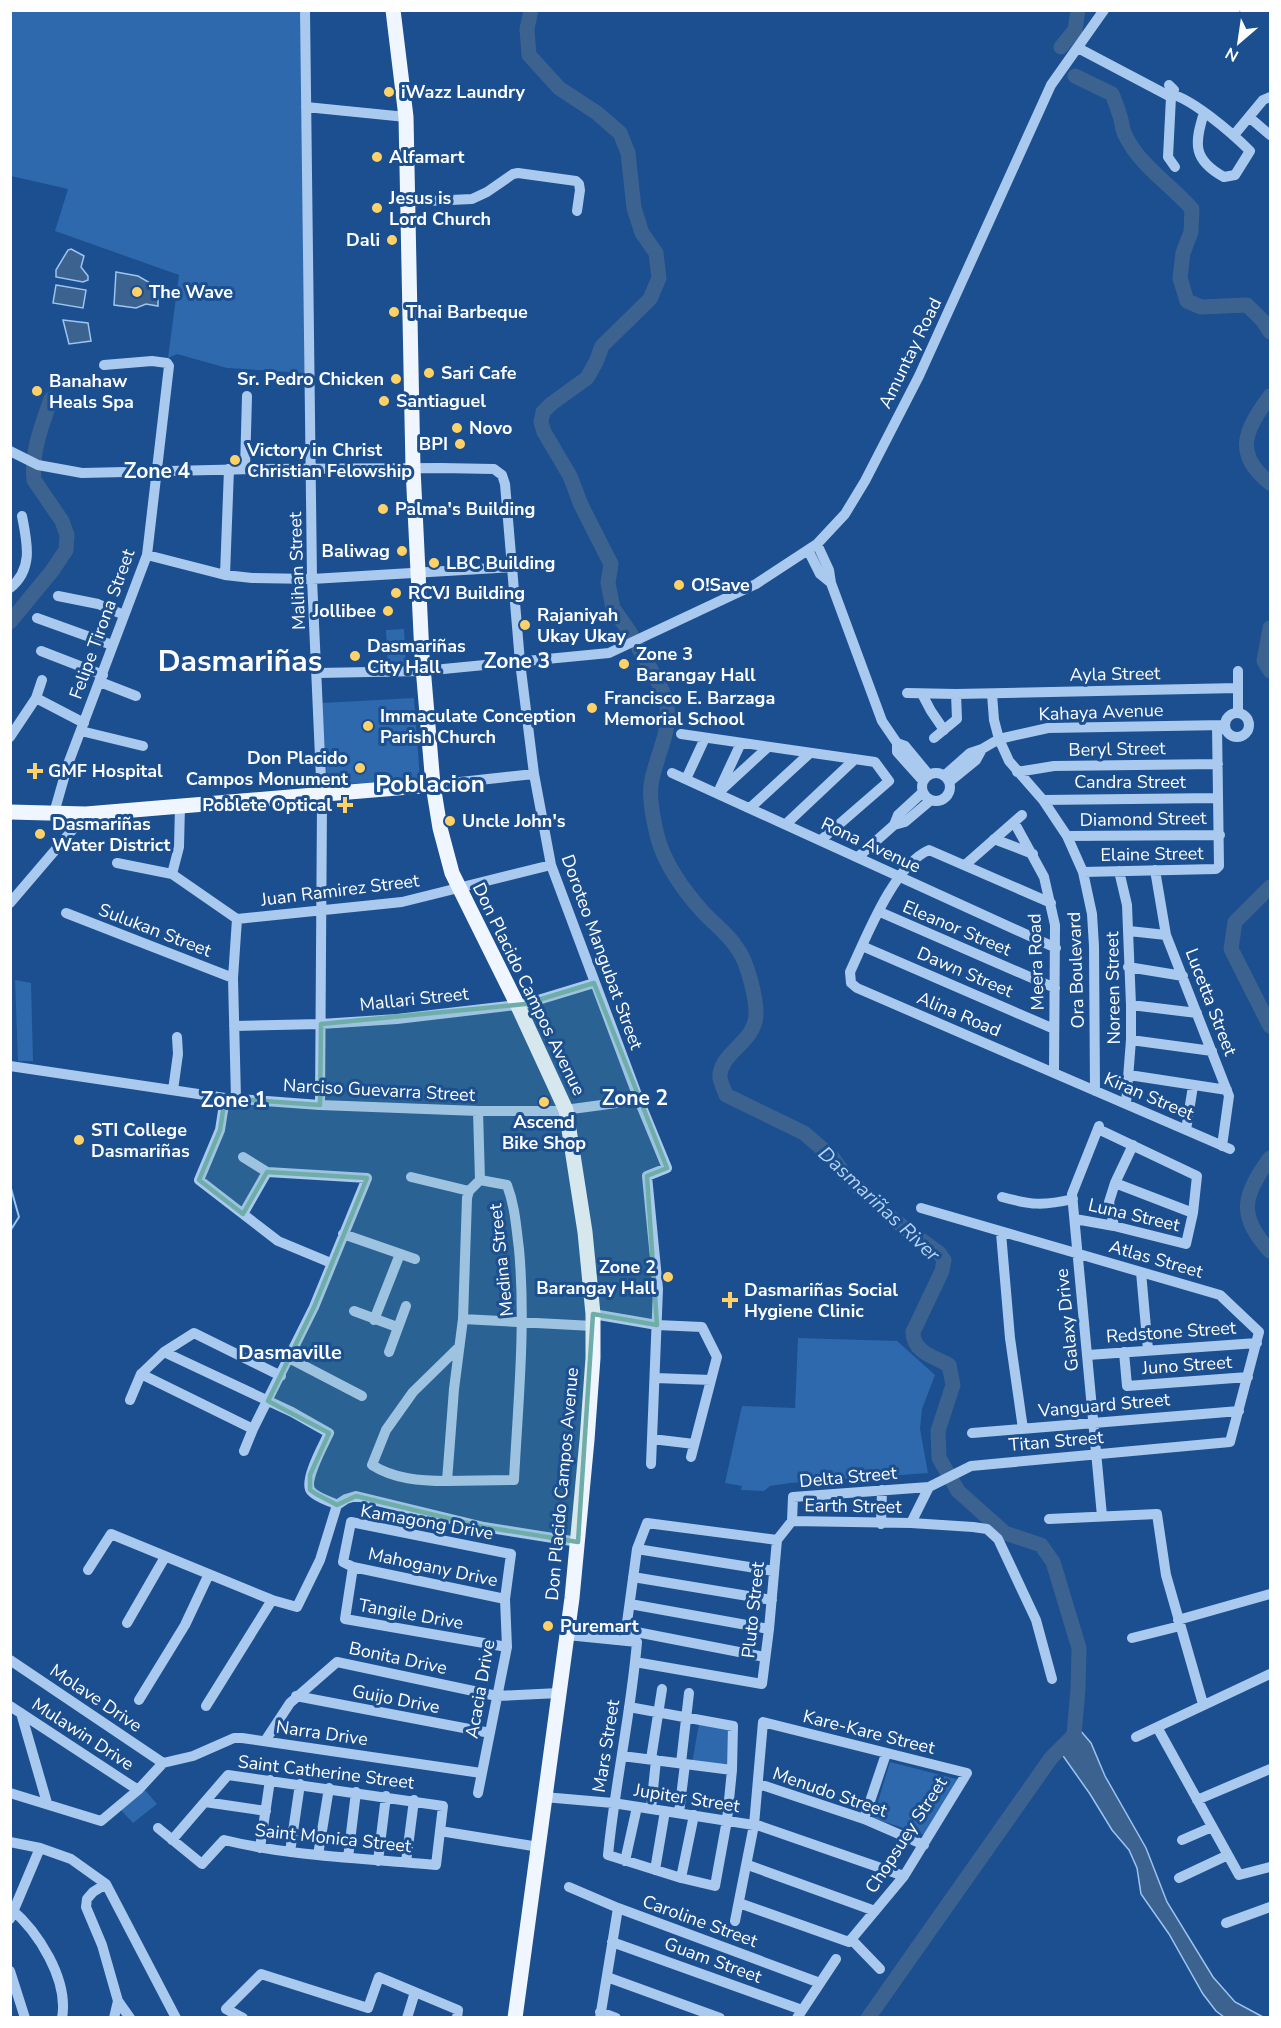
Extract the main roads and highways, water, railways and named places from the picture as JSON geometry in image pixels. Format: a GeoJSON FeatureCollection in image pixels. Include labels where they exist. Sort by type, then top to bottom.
{"type":"FeatureCollection","features":[{"type":"Feature","properties":{"kind":"main road","name":"Don Placido Campos Avenue"},"geometry":{"type":"LineString","coordinates":[[393,10],[406,117],[413,468],[423,671],[433,785],[440,828],[452,873],[566,1110],[585,1232],[593,1320],[593,1358],[578,1542],[515,2018]]}},
{"type":"Feature","properties":{"kind":"main road"},"geometry":{"type":"LineString","coordinates":[[10,812],[86,814],[433,785]]}},
{"type":"Feature","properties":{"kind":"waterway","name":"Dasmariñas River"},"geometry":{"type":"LineString","coordinates":[[531,10],[527,29],[529,55],[559,88],[597,113],[620,133],[628,153],[634,208],[642,233],[656,253],[659,278],[650,299],[602,346],[587,378],[551,404],[543,412],[541,422],[544,432],[570,476],[581,505],[611,564],[608,583],[613,608],[631,634]]}},
{"type":"Feature","properties":{"kind":"waterway"},"geometry":{"type":"LineString","coordinates":[[1061,47],[1075,30],[1078,10]]}},
{"type":"Feature","properties":{"kind":"waterway"},"geometry":{"type":"LineString","coordinates":[[1075,76],[1112,94],[1124,133],[1131,146],[1192,209],[1191,232],[1183,253],[1180,278],[1187,301],[1201,307],[1247,305],[1263,321],[1270,332]]}},
{"type":"Feature","properties":{"kind":"waterway"},"geometry":{"type":"LineString","coordinates":[[1270,396],[1249,430],[1247,441],[1247,451],[1251,461],[1258,472],[1270,483]]}},
{"type":"Feature","properties":{"kind":"waterway"},"geometry":{"type":"LineString","coordinates":[[10,622],[52,571],[66,550],[67,535],[62,521],[34,480],[36,449],[51,399]]}},
{"type":"Feature","properties":{"kind":"waterway"},"geometry":{"type":"LineString","coordinates":[[1270,628],[1264,661],[1270,671]]}},
{"type":"Feature","properties":{"kind":"waterway","name":"Dasmariñas River"},"geometry":{"type":"LineString","coordinates":[[639,649],[662,689],[668,712],[665,733],[651,785],[651,805],[658,839],[666,859],[683,887],[741,954],[754,998],[756,1013],[751,1032],[725,1061],[721,1069],[720,1078],[724,1091],[726,1095],[804,1133],[833,1158],[845,1175],[894,1220],[939,1253],[944,1260],[942,1271],[913,1332],[920,1349],[949,1365],[953,1385],[938,1431],[939,1458],[958,1491],[1005,1533],[1041,1545],[1053,1562],[1079,1648],[1074,1735],[1083,1753]]}},
{"type":"Feature","properties":{"kind":"waterway"},"geometry":{"type":"LineString","coordinates":[[1270,887],[1235,922],[1231,949],[1270,1026]]}},
{"type":"Feature","properties":{"kind":"waterway"},"geometry":{"type":"LineString","coordinates":[[1270,1158],[1254,1183],[1249,1194],[1248,1205],[1248,1216],[1252,1227],[1270,1251]]}},
{"type":"Feature","properties":{"kind":"waterway"},"geometry":{"type":"LineString","coordinates":[[10,1185],[19,1217],[10,1231]]}},
{"type":"Feature","properties":{"kind":"waterway"},"geometry":{"type":"LineString","coordinates":[[868,2018],[1051,1758],[1074,1735]]}},
{"type":"Feature","properties":{"kind":"place","name":"iWazz Laundry"},"geometry":{"type":"Point","coordinates":[389,92]}},
{"type":"Feature","properties":{"kind":"place","name":"Alfamart"},"geometry":{"type":"Point","coordinates":[377,157]}},
{"type":"Feature","properties":{"kind":"place","name":"Jesus is Lord Church"},"geometry":{"type":"Point","coordinates":[377,208]}},
{"type":"Feature","properties":{"kind":"place","name":"Dali"},"geometry":{"type":"Point","coordinates":[392,240]}},
{"type":"Feature","properties":{"kind":"place","name":"The Wave"},"geometry":{"type":"Point","coordinates":[137,292]}},
{"type":"Feature","properties":{"kind":"place","name":"Thai Barbeque"},"geometry":{"type":"Point","coordinates":[394,312]}},
{"type":"Feature","properties":{"kind":"place","name":"Sari Cafe"},"geometry":{"type":"Point","coordinates":[429,373]}},
{"type":"Feature","properties":{"kind":"place","name":"Sr. Pedro Chicken"},"geometry":{"type":"Point","coordinates":[396,379]}},
{"type":"Feature","properties":{"kind":"place","name":"Banahaw Heals Spa"},"geometry":{"type":"Point","coordinates":[37,391]}},
{"type":"Feature","properties":{"kind":"place","name":"Santiaguel"},"geometry":{"type":"Point","coordinates":[384,401]}},
{"type":"Feature","properties":{"kind":"place","name":"Novo"},"geometry":{"type":"Point","coordinates":[457,428]}},
{"type":"Feature","properties":{"kind":"place","name":"BPI"},"geometry":{"type":"Point","coordinates":[460,444]}},
{"type":"Feature","properties":{"kind":"place","name":"Victory in Christ Christian Felowship"},"geometry":{"type":"Point","coordinates":[235,460]}},
{"type":"Feature","properties":{"kind":"place","name":"Palma's Building"},"geometry":{"type":"Point","coordinates":[383,509]}},
{"type":"Feature","properties":{"kind":"place","name":"Baliwag"},"geometry":{"type":"Point","coordinates":[402,551]}},
{"type":"Feature","properties":{"kind":"place","name":"LBC Building"},"geometry":{"type":"Point","coordinates":[434,563]}},
{"type":"Feature","properties":{"kind":"place","name":"O!Save"},"geometry":{"type":"Point","coordinates":[679,585]}},
{"type":"Feature","properties":{"kind":"place","name":"RCVJ Building"},"geometry":{"type":"Point","coordinates":[396,593]}},
{"type":"Feature","properties":{"kind":"place","name":"Jollibee"},"geometry":{"type":"Point","coordinates":[388,611]}},
{"type":"Feature","properties":{"kind":"place","name":"Rajaniyah Ukay Ukay"},"geometry":{"type":"Point","coordinates":[525,625]}},
{"type":"Feature","properties":{"kind":"place","name":"Dasmariñas City Hall"},"geometry":{"type":"Point","coordinates":[355,656]}},
{"type":"Feature","properties":{"kind":"place","name":"Zone 3 Barangay Hall"},"geometry":{"type":"Point","coordinates":[624,664]}},
{"type":"Feature","properties":{"kind":"place","name":"Francisco E. Barzaga Memorial School"},"geometry":{"type":"Point","coordinates":[592,708]}},
{"type":"Feature","properties":{"kind":"place","name":"Immaculate Conception Parish Church"},"geometry":{"type":"Point","coordinates":[368,726]}},
{"type":"Feature","properties":{"kind":"place","name":"Don Placido Campos Monument"},"geometry":{"type":"Point","coordinates":[360,768]}},
{"type":"Feature","properties":{"kind":"place","name":"GMF Hospital"},"geometry":{"type":"Point","coordinates":[35,771]}},
{"type":"Feature","properties":{"kind":"place","name":"Poblete Optical"},"geometry":{"type":"Point","coordinates":[345,805]}},
{"type":"Feature","properties":{"kind":"place","name":"Uncle John's"},"geometry":{"type":"Point","coordinates":[450,821]}},
{"type":"Feature","properties":{"kind":"place","name":"Dasmariñas Water District"},"geometry":{"type":"Point","coordinates":[40,834]}},
{"type":"Feature","properties":{"kind":"place","name":"Ascend Bike Shop"},"geometry":{"type":"Point","coordinates":[544,1102]}},
{"type":"Feature","properties":{"kind":"place","name":"STI College Dasmariñas"},"geometry":{"type":"Point","coordinates":[79,1140]}},
{"type":"Feature","properties":{"kind":"place","name":"Zone 2 Barangay Hall"},"geometry":{"type":"Point","coordinates":[668,1277]}},
{"type":"Feature","properties":{"kind":"place","name":"Dasmariñas Social Hygiene Clinic"},"geometry":{"type":"Point","coordinates":[730,1300]}},
{"type":"Feature","properties":{"kind":"place","name":"Puremart"},"geometry":{"type":"Point","coordinates":[548,1626]}},
{"type":"Feature","properties":{"kind":"district","name":"Zone 4"},"geometry":{"type":"Point","coordinates":[157,471]}},
{"type":"Feature","properties":{"kind":"district","name":"Dasmariñas"},"geometry":{"type":"Point","coordinates":[240,661]}},
{"type":"Feature","properties":{"kind":"district","name":"Zone 3"},"geometry":{"type":"Point","coordinates":[517,661]}},
{"type":"Feature","properties":{"kind":"district","name":"Poblacion"},"geometry":{"type":"Point","coordinates":[430,784]}},
{"type":"Feature","properties":{"kind":"district","name":"Zone 2"},"geometry":{"type":"Point","coordinates":[635,1098]}},
{"type":"Feature","properties":{"kind":"district","name":"Zone 1"},"geometry":{"type":"Point","coordinates":[234,1100]}},
{"type":"Feature","properties":{"kind":"district","name":"Dasmaville"},"geometry":{"type":"Point","coordinates":[290,1352]}}]}
